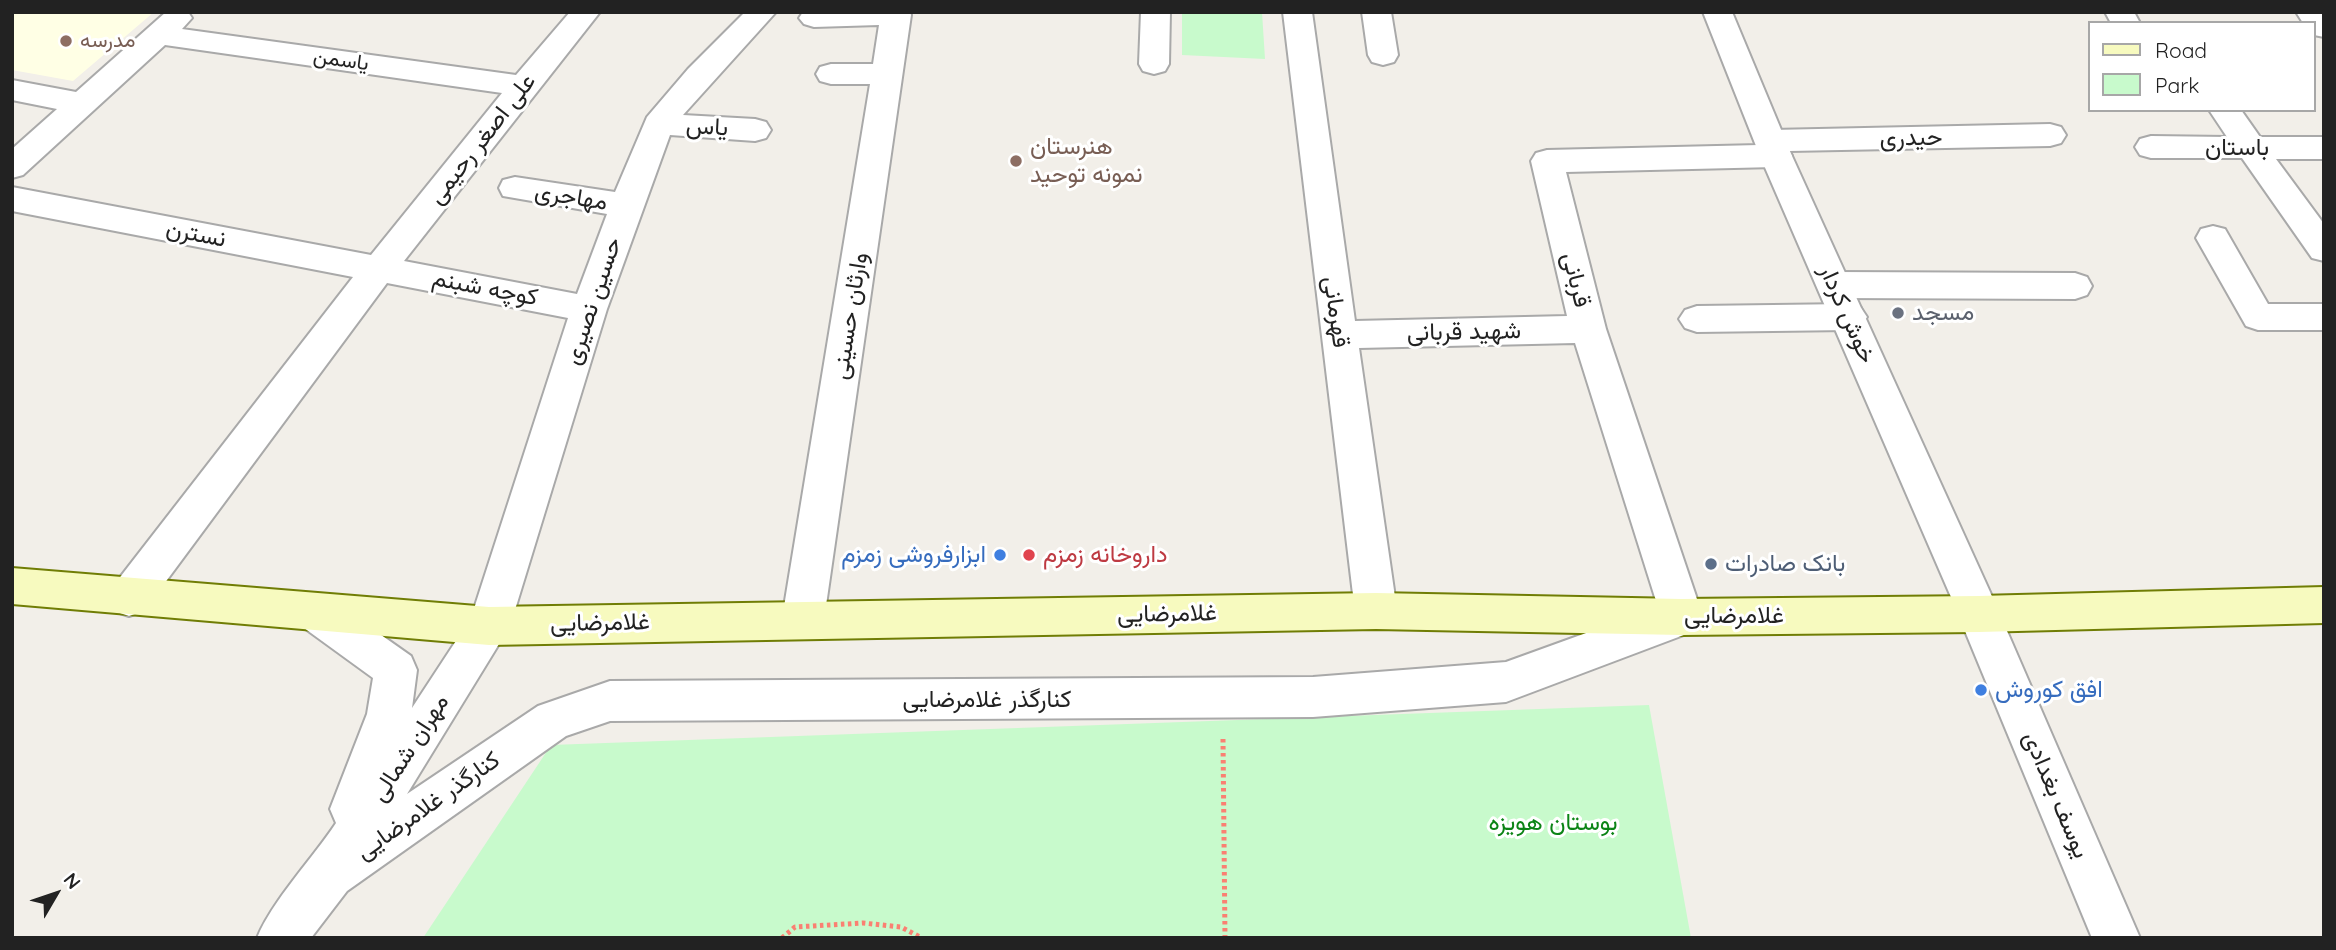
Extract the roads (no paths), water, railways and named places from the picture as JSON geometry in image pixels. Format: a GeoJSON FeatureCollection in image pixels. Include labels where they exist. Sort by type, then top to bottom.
{"type":"FeatureCollection","features":[{"type":"Feature","properties":{"kind":"main road","name":"غلامرضایی"},"geometry":{"type":"LineString","coordinates":[[12,586],[489,626],[1376,611],[1682,617],[1979,614],[2324,605]]}},
{"type":"Feature","properties":{"kind":"street"},"geometry":{"type":"LineString","coordinates":[[12,167],[184,12]]}},
{"type":"Feature","properties":{"kind":"street","name":"علی اصغر رحیمی"},"geometry":{"type":"LineString","coordinates":[[129,597],[380,268],[523,86],[586,12]]}},
{"type":"Feature","properties":{"kind":"street","name":"حسین نصیری"},"geometry":{"type":"LineString","coordinates":[[489,626],[589,309],[626,205],[659,124],[673,104],[762,12]]}},
{"type":"Feature","properties":{"kind":"street"},"geometry":{"type":"LineString","coordinates":[[1154,64],[1156,12]]}},
{"type":"Feature","properties":{"kind":"street","name":"قهرمانی"},"geometry":{"type":"LineString","coordinates":[[1297,12],[1376,611]]}},
{"type":"Feature","properties":{"kind":"street"},"geometry":{"type":"LineString","coordinates":[[1376,12],[1382,55]]}},
{"type":"Feature","properties":{"kind":"street","name":"خوش کردار"},"geometry":{"type":"LineString","coordinates":[[1717,12],[1774,149],[1979,614]]}},
{"type":"Feature","properties":{"kind":"street"},"geometry":{"type":"LineString","coordinates":[[2310,12],[2324,28]]}},
{"type":"Feature","properties":{"kind":"street"},"geometry":{"type":"LineString","coordinates":[[814,18],[896,14]]}},
{"type":"Feature","properties":{"kind":"street","name":"وارثان حسینی"},"geometry":{"type":"LineString","coordinates":[[803,619],[896,14]]}},
{"type":"Feature","properties":{"kind":"street","name":"یاسمن"},"geometry":{"type":"LineString","coordinates":[[159,35],[523,86]]}},
{"type":"Feature","properties":{"kind":"street"},"geometry":{"type":"LineString","coordinates":[[831,74],[887,74]]}},
{"type":"Feature","properties":{"kind":"street"},"geometry":{"type":"LineString","coordinates":[[12,90],[82,104]]}},
{"type":"Feature","properties":{"kind":"street"},"geometry":{"type":"LineString","coordinates":[[2225,112],[2324,249]]}},
{"type":"Feature","properties":{"kind":"street","name":"یاس"},"geometry":{"type":"LineString","coordinates":[[659,124],[755,130]]}},
{"type":"Feature","properties":{"kind":"street","name":"حیدری"},"geometry":{"type":"LineString","coordinates":[[1774,149],[2050,135]]}},
{"type":"Feature","properties":{"kind":"street","name":"باستان"},"geometry":{"type":"LineString","coordinates":[[2151,147],[2324,148]]}},
{"type":"Feature","properties":{"kind":"street","name":"قربانی"},"geometry":{"type":"LineString","coordinates":[[1682,617],[1588,329],[1547,161],[1774,149]]}},
{"type":"Feature","properties":{"kind":"street","name":"مهاجری"},"geometry":{"type":"LineString","coordinates":[[515,188],[626,205]]}},
{"type":"Feature","properties":{"kind":"street","name":"نسترن"},"geometry":{"type":"LineString","coordinates":[[12,200],[380,268]]}},
{"type":"Feature","properties":{"kind":"street"},"geometry":{"type":"LineString","coordinates":[[2213,239],[2258,317],[2324,317]]}},
{"type":"Feature","properties":{"kind":"street","name":"کوچه شبنم"},"geometry":{"type":"LineString","coordinates":[[380,268],[589,309]]}},
{"type":"Feature","properties":{"kind":"street"},"geometry":{"type":"LineString","coordinates":[[1835,285],[2075,286]]}},
{"type":"Feature","properties":{"kind":"street"},"geometry":{"type":"LineString","coordinates":[[1697,319],[1849,317]]}},
{"type":"Feature","properties":{"kind":"street","name":"شهید قربانی"},"geometry":{"type":"LineString","coordinates":[[1340,335],[1588,329]]}},
{"type":"Feature","properties":{"kind":"street"},"geometry":{"type":"LineString","coordinates":[[314,612],[396,670],[388,714],[330,874]]}},
{"type":"Feature","properties":{"kind":"street","name":"یوسف بغدادی"},"geometry":{"type":"LineString","coordinates":[[1979,614],[2116,938]]}},
{"type":"Feature","properties":{"kind":"street","name":"کنارگذر غلامرضایی"},"geometry":{"type":"LineString","coordinates":[[330,874],[553,720],[610,701],[1313,697],[1506,682],[1682,617]]}},
{"type":"Feature","properties":{"kind":"street","name":"مهران شمالی"},"geometry":{"type":"LineString","coordinates":[[281,938],[330,874],[489,626]]}},
{"type":"Feature","properties":{"kind":"place","name":"مدرسه"},"geometry":{"type":"Point","coordinates":[66,41]}},
{"type":"Feature","properties":{"kind":"place","name":"هنرستان نمونه توحید"},"geometry":{"type":"Point","coordinates":[1016,161]}},
{"type":"Feature","properties":{"kind":"place","name":"مسجد"},"geometry":{"type":"Point","coordinates":[1898,313]}},
{"type":"Feature","properties":{"kind":"place","name":"ابزارفروشی زمزم"},"geometry":{"type":"Point","coordinates":[1000,555]}},
{"type":"Feature","properties":{"kind":"place","name":"داروخانه زمزم"},"geometry":{"type":"Point","coordinates":[1029,555]}},
{"type":"Feature","properties":{"kind":"place","name":"بانک صادرات"},"geometry":{"type":"Point","coordinates":[1711,564]}},
{"type":"Feature","properties":{"kind":"place","name":"افق کوروش"},"geometry":{"type":"Point","coordinates":[1981,690]}},
{"type":"Feature","properties":{"kind":"park label","name":"بوستان هویزه"},"geometry":{"type":"Point","coordinates":[1553,823]}}]}
